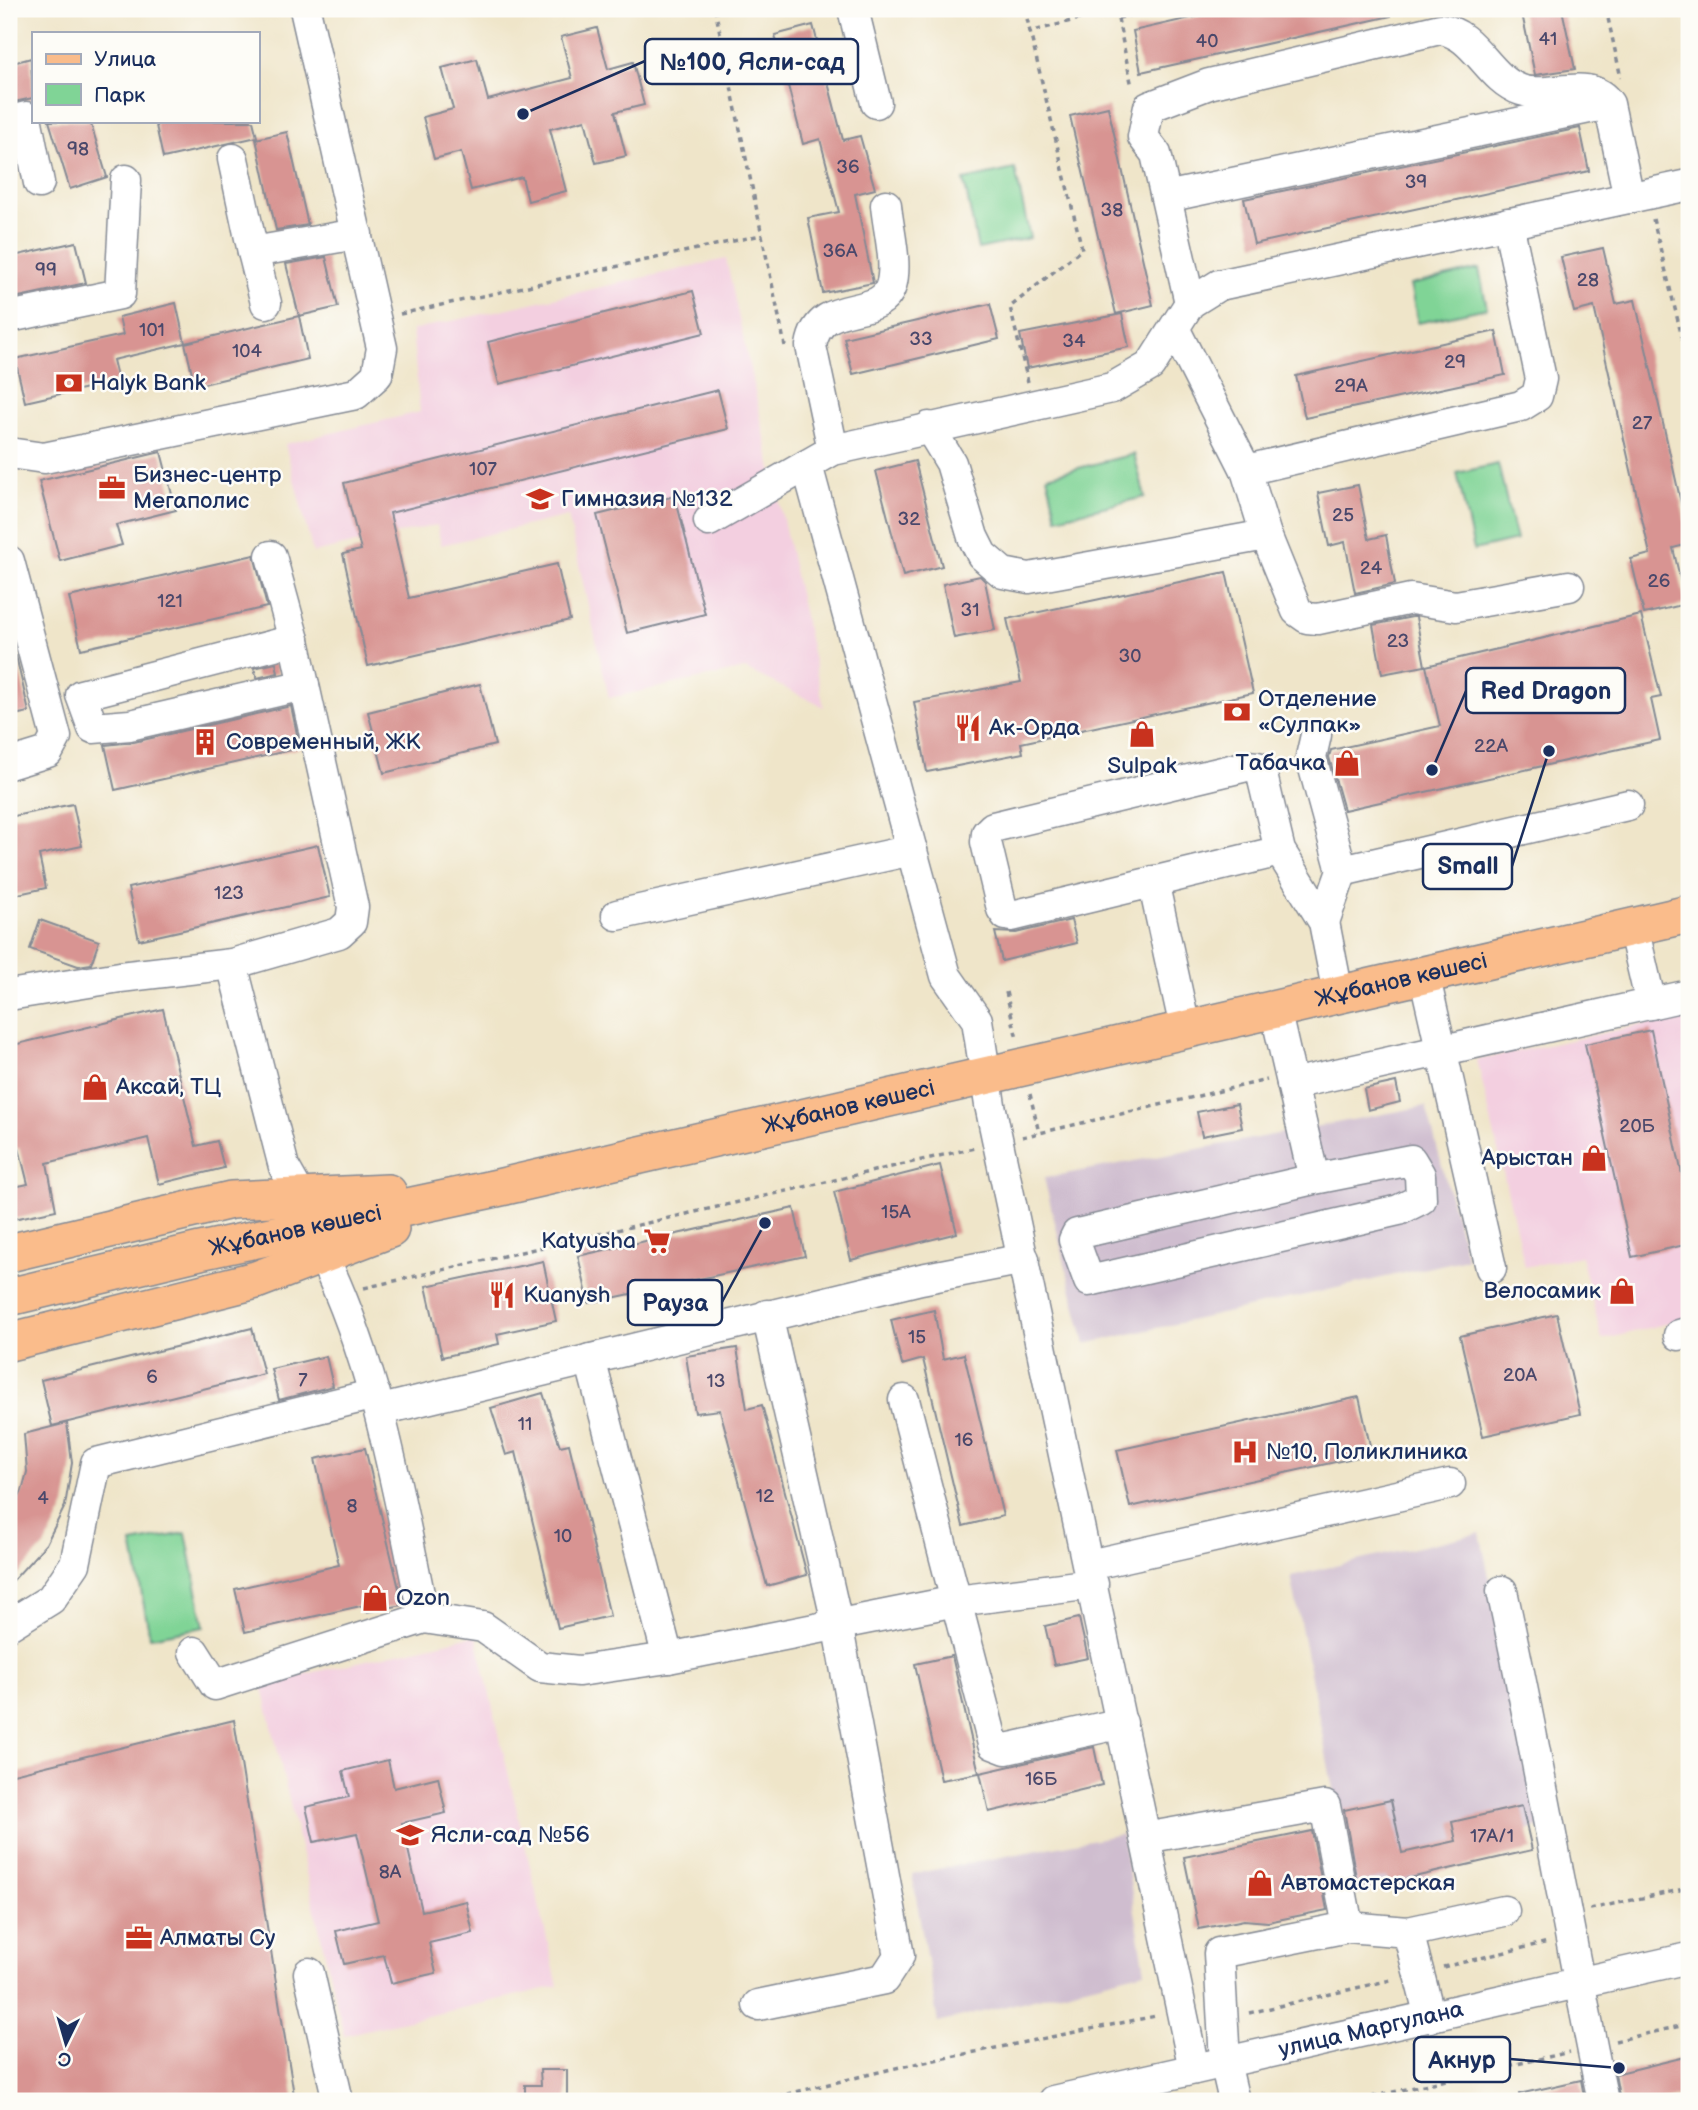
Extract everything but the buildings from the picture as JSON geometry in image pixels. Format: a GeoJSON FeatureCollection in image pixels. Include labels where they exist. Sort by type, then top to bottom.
{"type":"FeatureCollection","features":[{"type":"Feature","properties":{"kind":"main road","name":"Жұбанов көшесі"},"geometry":{"type":"LineString","coordinates":[[9,1297],[200,1251],[497,1188],[1689,914]]}},
{"type":"Feature","properties":{"kind":"main road"},"geometry":{"type":"LineString","coordinates":[[9,1253],[231,1200],[497,1188]]}},
{"type":"Feature","properties":{"kind":"main road"},"geometry":{"type":"LineString","coordinates":[[9,1342],[256,1280],[497,1188]]}},
{"type":"Feature","properties":{"kind":"street"},"geometry":{"type":"LineString","coordinates":[[9,453],[44,458],[356,394],[377,375],[382,348],[305,9]]}},
{"type":"Feature","properties":{"kind":"street"},"geometry":{"type":"LineString","coordinates":[[853,9],[876,103]]}},
{"type":"Feature","properties":{"kind":"street"},"geometry":{"type":"LineString","coordinates":[[1190,303],[1156,154],[1143,137],[1149,107],[1191,90],[1440,29],[1454,31],[1506,83],[1523,91],[1541,93],[1590,89],[1603,94],[1609,104],[1629,198]]}},
{"type":"Feature","properties":{"kind":"street"},"geometry":{"type":"LineString","coordinates":[[1166,197],[1609,104]]}},
{"type":"Feature","properties":{"kind":"street"},"geometry":{"type":"LineString","coordinates":[[9,121],[26,117],[39,183]]}},
{"type":"Feature","properties":{"kind":"street"},"geometry":{"type":"LineString","coordinates":[[233,159],[266,303]]}},
{"type":"Feature","properties":{"kind":"street"},"geometry":{"type":"LineString","coordinates":[[9,317],[120,294],[126,180]]}},
{"type":"Feature","properties":{"kind":"street"},"geometry":{"type":"LineString","coordinates":[[709,521],[833,450],[1112,388],[1150,366],[1190,303],[1219,285],[1689,185]]}},
{"type":"Feature","properties":{"kind":"street"},"geometry":{"type":"LineString","coordinates":[[833,450],[811,346],[814,331],[824,319],[879,301],[890,289],[892,272],[886,205]]}},
{"type":"Feature","properties":{"kind":"street"},"geometry":{"type":"LineString","coordinates":[[1246,470],[1521,406],[1538,396],[1541,379],[1508,223]]}},
{"type":"Feature","properties":{"kind":"street"},"geometry":{"type":"LineString","coordinates":[[253,252],[357,234]]}},
{"type":"Feature","properties":{"kind":"street"},"geometry":{"type":"LineString","coordinates":[[1175,330],[1246,470],[1266,535],[1297,611],[1307,618],[1411,599],[1456,607],[1569,586]]}},
{"type":"Feature","properties":{"kind":"street"},"geometry":{"type":"LineString","coordinates":[[929,427],[951,463],[973,537],[982,555],[1003,573],[1030,578],[1266,535]]}},
{"type":"Feature","properties":{"kind":"street"},"geometry":{"type":"LineString","coordinates":[[807,465],[946,976],[977,1020],[999,1142],[1194,2069]]}},
{"type":"Feature","properties":{"kind":"street"},"geometry":{"type":"LineString","coordinates":[[9,995],[232,964],[339,933],[351,922],[353,906],[294,640],[271,556]]}},
{"type":"Feature","properties":{"kind":"street"},"geometry":{"type":"LineString","coordinates":[[9,561],[56,737],[48,752],[9,764]]}},
{"type":"Feature","properties":{"kind":"street"},"geometry":{"type":"LineString","coordinates":[[294,640],[81,695],[93,728],[130,725],[304,685]]}},
{"type":"Feature","properties":{"kind":"street"},"geometry":{"type":"LineString","coordinates":[[1315,735],[1311,757],[1342,871],[1324,922]]}},
{"type":"Feature","properties":{"kind":"street"},"geometry":{"type":"LineString","coordinates":[[1280,852],[1006,915],[986,842],[987,833],[993,827],[1248,766],[1257,767],[1262,775],[1280,852],[1324,922],[1338,994]]}},
{"type":"Feature","properties":{"kind":"street"},"geometry":{"type":"LineString","coordinates":[[1342,871],[1628,805]]}},
{"type":"Feature","properties":{"kind":"street"},"geometry":{"type":"LineString","coordinates":[[617,915],[912,849]]}},
{"type":"Feature","properties":{"kind":"street"},"geometry":{"type":"LineString","coordinates":[[1153,881],[1185,1028]]}},
{"type":"Feature","properties":{"kind":"street"},"geometry":{"type":"LineString","coordinates":[[1633,927],[1651,1004]]}},
{"type":"Feature","properties":{"kind":"street"},"geometry":{"type":"LineString","coordinates":[[232,964],[284,1167],[301,1197]]}},
{"type":"Feature","properties":{"kind":"street"},"geometry":{"type":"LineString","coordinates":[[1424,974],[1491,1268]]}},
{"type":"Feature","properties":{"kind":"street"},"geometry":{"type":"LineString","coordinates":[[1292,1084],[1689,995]]}},
{"type":"Feature","properties":{"kind":"street"},"geometry":{"type":"LineString","coordinates":[[1275,1009],[1314,1179]]}},
{"type":"Feature","properties":{"kind":"street"},"geometry":{"type":"LineString","coordinates":[[1411,1160],[1420,1175],[1421,1199],[1399,1210],[1089,1281],[1081,1264],[1074,1240],[1077,1234],[1314,1179],[1411,1160]]}},
{"type":"Feature","properties":{"kind":"street"},"geometry":{"type":"LineString","coordinates":[[322,1254],[341,1293],[378,1402],[424,1618]]}},
{"type":"Feature","properties":{"kind":"street"},"geometry":{"type":"LineString","coordinates":[[9,1625],[51,1599],[75,1564],[96,1463],[590,1359],[767,1315],[1024,1258]]}},
{"type":"Feature","properties":{"kind":"street"},"geometry":{"type":"LineString","coordinates":[[758,2005],[884,1979],[899,1956],[837,1623],[767,1315]]}},
{"type":"Feature","properties":{"kind":"street"},"geometry":{"type":"LineString","coordinates":[[590,1359],[668,1658]]}},
{"type":"Feature","properties":{"kind":"street"},"geometry":{"type":"LineString","coordinates":[[904,1400],[993,1744],[1006,1749],[1122,1723]]}},
{"type":"Feature","properties":{"kind":"street"},"geometry":{"type":"LineString","coordinates":[[194,1652],[215,1685],[424,1618],[483,1627],[540,1667],[579,1671],[668,1658],[1091,1575],[1450,1484]]}},
{"type":"Feature","properties":{"kind":"street"},"geometry":{"type":"LineString","coordinates":[[1502,1591],[1536,1751],[1577,1983],[1603,2101]]}},
{"type":"Feature","properties":{"kind":"street"},"geometry":{"type":"LineString","coordinates":[[1145,1838],[1325,1807],[1348,1927]]}},
{"type":"Feature","properties":{"kind":"street"},"geometry":{"type":"LineString","coordinates":[[1234,2101],[1226,2062],[1219,1953],[1348,1927],[1408,1932],[1504,1911]]}},
{"type":"Feature","properties":{"kind":"street"},"geometry":{"type":"LineString","coordinates":[[1408,1932],[1430,2017]]}},
{"type":"Feature","properties":{"kind":"street","name":"улица Маргулана"},"geometry":{"type":"LineString","coordinates":[[1053,2101],[1689,1958]]}},
{"type":"Feature","properties":{"kind":"street"},"geometry":{"type":"LineString","coordinates":[[309,1973],[338,2101]]}},
{"type":"Feature","properties":{"kind":"path"},"geometry":{"type":"LineString","coordinates":[[715,9],[787,358]]}},
{"type":"Feature","properties":{"kind":"path"},"geometry":{"type":"LineString","coordinates":[[1025,9],[1082,249],[1010,307],[1021,361],[1035,405]]}},
{"type":"Feature","properties":{"kind":"path"},"geometry":{"type":"LineString","coordinates":[[1030,32],[1116,9],[1143,137]]}},
{"type":"Feature","properties":{"kind":"path"},"geometry":{"type":"LineString","coordinates":[[1118,18],[1160,9]]}},
{"type":"Feature","properties":{"kind":"path"},"geometry":{"type":"LineString","coordinates":[[376,319],[761,235]]}},
{"type":"Feature","properties":{"kind":"path"},"geometry":{"type":"LineString","coordinates":[[341,1293],[1279,1078],[1292,1084]]}},
{"type":"Feature","properties":{"kind":"path"},"geometry":{"type":"LineString","coordinates":[[1353,2101],[1689,2024]]}},
{"type":"Feature","properties":{"kind":"shaded area","name":"Гимназия №132"},"geometry":{"type":"Polygon","coordinates":[[[726,259],[824,707],[745,669],[609,698],[568,516],[441,545],[437,525],[313,553],[285,444],[420,412],[412,330],[726,259]]]}},
{"type":"Feature","properties":{"kind":"shaded area","name":"Арыстан"},"geometry":{"type":"Polygon","coordinates":[[[1689,1015],[1689,1318],[1602,1340],[1581,1256],[1525,1267],[1477,1060],[1689,1015]]]}},
{"type":"Feature","properties":{"kind":"shaded area"},"geometry":{"type":"Polygon","coordinates":[[[1426,1106],[1467,1259],[1085,1344],[1044,1178],[1426,1106]]]}},
{"type":"Feature","properties":{"kind":"shaded area"},"geometry":{"type":"Polygon","coordinates":[[[1480,1533],[1541,1827],[1442,1851],[1423,1881],[1354,1895],[1291,1576],[1480,1533]]]}},
{"type":"Feature","properties":{"kind":"shaded area","name":"Ясли-сад №56"},"geometry":{"type":"Polygon","coordinates":[[[476,1635],[558,1986],[344,2035],[262,1684],[476,1635]]]}},
{"type":"Feature","properties":{"kind":"shaded area"},"geometry":{"type":"Polygon","coordinates":[[[1122,1834],[1145,1971],[938,2023],[912,1874],[1122,1834]]]}},
{"type":"Feature","properties":{"kind":"green space"},"geometry":{"type":"Polygon","coordinates":[[[1015,169],[1030,238],[978,249],[964,180],[1015,169]]]}},
{"type":"Feature","properties":{"kind":"green space"},"geometry":{"type":"Polygon","coordinates":[[[1479,269],[1487,308],[1418,323],[1410,285],[1479,269]]]}},
{"type":"Feature","properties":{"kind":"green space"},"geometry":{"type":"Polygon","coordinates":[[[1134,454],[1145,497],[1057,518],[1047,476],[1134,454]]]}},
{"type":"Feature","properties":{"kind":"green space"},"geometry":{"type":"Polygon","coordinates":[[[1498,464],[1516,540],[1474,550],[1457,473],[1498,464]]]}},
{"type":"Feature","properties":{"kind":"green space"},"geometry":{"type":"Polygon","coordinates":[[[186,1533],[204,1627],[150,1637],[132,1543],[186,1533]]]}},
{"type":"Feature","properties":{"kind":"place","name":"№100, Ясли-сад"},"geometry":{"type":"Point","coordinates":[523,114]}},
{"type":"Feature","properties":{"kind":"place","name":"Halyk Bank"},"geometry":{"type":"Point","coordinates":[69,383]}},
{"type":"Feature","properties":{"kind":"place","name":"Бизнес-центр Мегаполис"},"geometry":{"type":"Point","coordinates":[112,488]}},
{"type":"Feature","properties":{"kind":"place","name":"Гимназия №132"},"geometry":{"type":"Point","coordinates":[540,499]}},
{"type":"Feature","properties":{"kind":"place","name":"Отделение «Сулпак»"},"geometry":{"type":"Point","coordinates":[1237,712]}},
{"type":"Feature","properties":{"kind":"place","name":"Ак-Орда"},"geometry":{"type":"Point","coordinates":[968,728]}},
{"type":"Feature","properties":{"kind":"place","name":"Sulpak"},"geometry":{"type":"Point","coordinates":[1142,734]}},
{"type":"Feature","properties":{"kind":"place","name":"Современный, ЖК"},"geometry":{"type":"Point","coordinates":[205,742]}},
{"type":"Feature","properties":{"kind":"place","name":"Small"},"geometry":{"type":"Point","coordinates":[1549,751]}},
{"type":"Feature","properties":{"kind":"place","name":"Табачка"},"geometry":{"type":"Point","coordinates":[1347,763]}},
{"type":"Feature","properties":{"kind":"place","name":"Red Dragon"},"geometry":{"type":"Point","coordinates":[1432,770]}},
{"type":"Feature","properties":{"kind":"place","name":"Аксай, ТЦ"},"geometry":{"type":"Point","coordinates":[95,1087]}},
{"type":"Feature","properties":{"kind":"place","name":"Арыстан"},"geometry":{"type":"Point","coordinates":[1594,1158]}},
{"type":"Feature","properties":{"kind":"place","name":"Рауза"},"geometry":{"type":"Point","coordinates":[765,1223]}},
{"type":"Feature","properties":{"kind":"place","name":"Katyusha"},"geometry":{"type":"Point","coordinates":[657,1241]}},
{"type":"Feature","properties":{"kind":"place","name":"Велосамик"},"geometry":{"type":"Point","coordinates":[1622,1291]}},
{"type":"Feature","properties":{"kind":"place","name":"Kuanysh"},"geometry":{"type":"Point","coordinates":[502,1295]}},
{"type":"Feature","properties":{"kind":"place","name":"№10, Поликлиника"},"geometry":{"type":"Point","coordinates":[1245,1452]}},
{"type":"Feature","properties":{"kind":"place","name":"Ozon"},"geometry":{"type":"Point","coordinates":[375,1598]}},
{"type":"Feature","properties":{"kind":"place","name":"Ясли-сад №56"},"geometry":{"type":"Point","coordinates":[410,1835]}},
{"type":"Feature","properties":{"kind":"place","name":"Автомастерская"},"geometry":{"type":"Point","coordinates":[1260,1883]}},
{"type":"Feature","properties":{"kind":"place","name":"Алматы Су"},"geometry":{"type":"Point","coordinates":[139,1938]}},
{"type":"Feature","properties":{"kind":"place","name":"Акнур"},"geometry":{"type":"Point","coordinates":[1619,2068]}}]}
